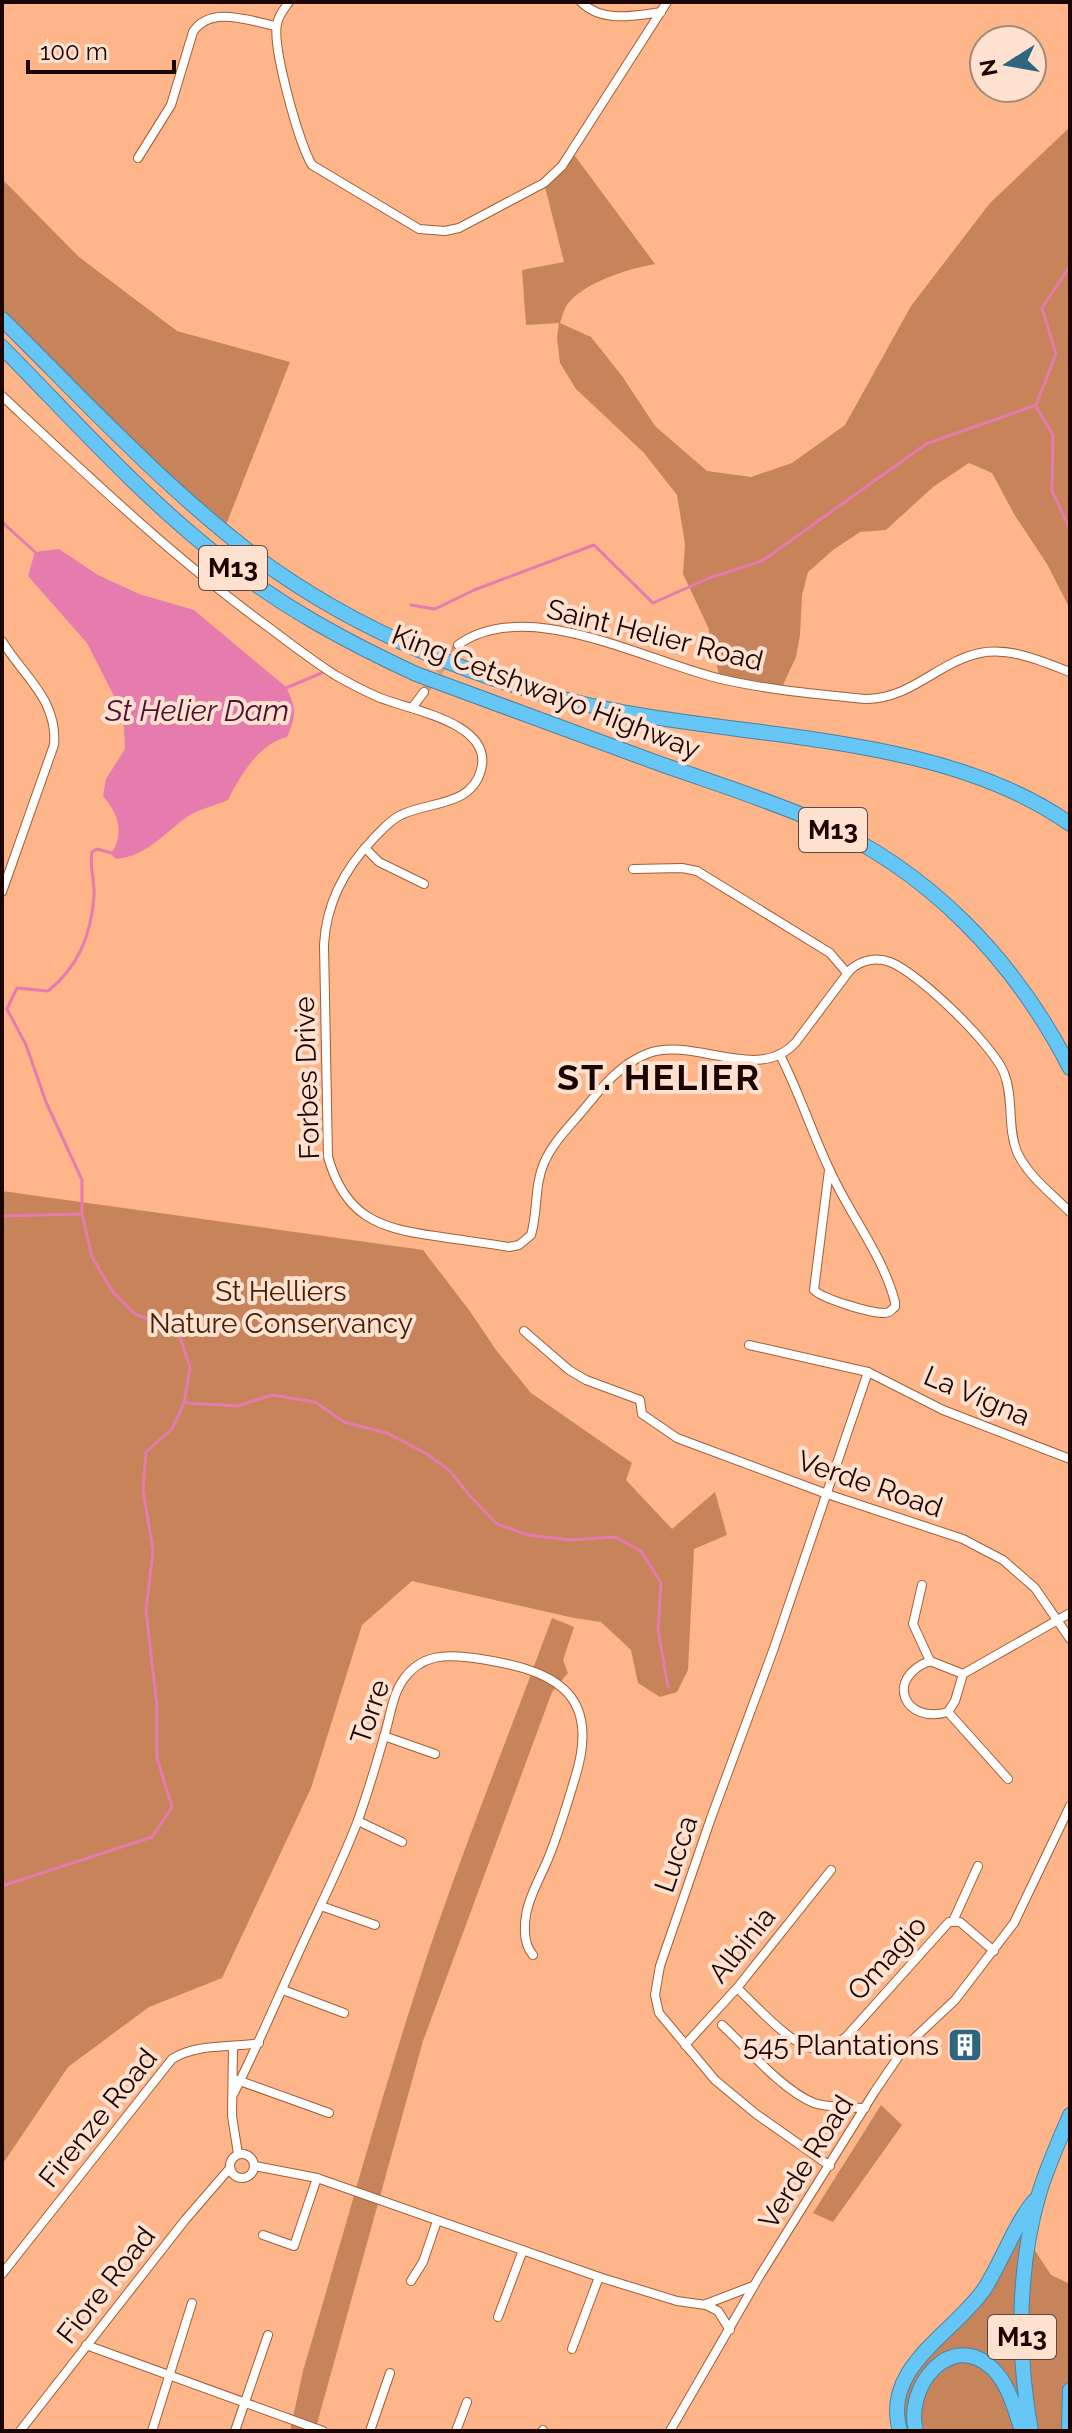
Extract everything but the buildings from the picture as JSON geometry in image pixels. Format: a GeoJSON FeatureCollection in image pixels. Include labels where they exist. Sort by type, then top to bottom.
{"type":"FeatureCollection","features":[{"type":"Feature","properties":{"kind":"highway","name":"King Cetshwayo Highway"},"geometry":{"type":"LineString","coordinates":[[2,319],[146,463],[253,554],[357,619],[419,649],[499,679],[565,699],[624,712],[931,763],[1005,789],[1070,824]]}},
{"type":"Feature","properties":{"kind":"highway","name":"King Cetshwayo Highway"},"geometry":{"type":"LineString","coordinates":[[2,347],[175,519],[221,559],[304,617],[416,674],[816,821],[862,845],[932,891],[973,929],[1017,980],[1055,1033],[1070,1068]]}},
{"type":"Feature","properties":{"kind":"highway","name":"M13"},"geometry":{"type":"LineString","coordinates":[[1031,2431],[1023,2379],[1024,2284],[1039,2195],[1070,2115]]}},
{"type":"Feature","properties":{"kind":"highway"},"geometry":{"type":"LineString","coordinates":[[900,2431],[898,2401],[910,2368],[983,2291],[1030,2205],[1039,2195]]}},
{"type":"Feature","properties":{"kind":"highway"},"geometry":{"type":"LineString","coordinates":[[916,2431],[913,2411],[923,2379],[939,2364],[959,2357],[982,2361],[999,2375],[1022,2431]]}},
{"type":"Feature","properties":{"kind":"highway","name":"M13"},"geometry":{"type":"LineString","coordinates":[[1069,2431],[1070,2390]]}},
{"type":"Feature","properties":{"kind":"street"},"geometry":{"type":"LineString","coordinates":[[289,2],[276,26],[297,126],[312,165],[425,231],[459,228],[544,183],[562,166],[667,2]]}},
{"type":"Feature","properties":{"kind":"street"},"geometry":{"type":"LineString","coordinates":[[581,2],[596,12],[611,16],[629,17],[661,12]]}},
{"type":"Feature","properties":{"kind":"street"},"geometry":{"type":"LineString","coordinates":[[138,158],[171,105],[193,32],[199,23],[217,17],[276,26]]}},
{"type":"Feature","properties":{"kind":"street"},"geometry":{"type":"LineString","coordinates":[[2,396],[168,548],[233,601],[337,676],[377,697],[412,708],[424,692]]}},
{"type":"Feature","properties":{"kind":"street","name":"Saint Helier Road"},"geometry":{"type":"LineString","coordinates":[[458,645],[494,628],[541,627],[720,679],[866,699],[902,693],[963,659],[981,653],[1020,654],[1070,672]]}},
{"type":"Feature","properties":{"kind":"street"},"geometry":{"type":"LineString","coordinates":[[2,641],[50,707],[55,734],[54,745],[2,892]]}},
{"type":"Feature","properties":{"kind":"street","name":"Forbes Drive"},"geometry":{"type":"LineString","coordinates":[[412,708],[470,733],[482,757],[481,772],[475,785],[459,798],[401,815],[391,821],[365,848],[337,889],[328,912],[325,932],[326,1136],[328,1157],[338,1187],[351,1204],[376,1223],[412,1233],[509,1247],[519,1245],[531,1235],[539,1178],[547,1156],[565,1131],[621,1069],[649,1053],[664,1051],[695,1051],[756,1060],[780,1055]]}},
{"type":"Feature","properties":{"kind":"street"},"geometry":{"type":"LineString","coordinates":[[365,848],[379,862],[424,884]]}},
{"type":"Feature","properties":{"kind":"street"},"geometry":{"type":"LineString","coordinates":[[633,869],[682,868],[697,871],[830,953],[847,973]]}},
{"type":"Feature","properties":{"kind":"street"},"geometry":{"type":"LineString","coordinates":[[829,1170],[814,1290],[823,1297],[881,1313],[890,1312],[895,1302],[884,1272],[829,1170],[796,1086],[780,1055],[796,1042],[856,965],[868,961],[891,963],[909,973],[984,1042],[999,1061],[1009,1086],[1012,1130],[1018,1152],[1028,1169],[1070,1212]]}},
{"type":"Feature","properties":{"kind":"street","name":"Verde Road"},"geometry":{"type":"LineString","coordinates":[[524,1331],[559,1362],[586,1380],[640,1400],[639,1409],[646,1418],[677,1438],[827,1494],[963,1539],[1003,1560],[1035,1588],[1070,1639]]}},
{"type":"Feature","properties":{"kind":"street","name":"La Vigna"},"geometry":{"type":"LineString","coordinates":[[749,1345],[868,1372],[943,1410],[1070,1459]]}},
{"type":"Feature","properties":{"kind":"street"},"geometry":{"type":"LineString","coordinates":[[827,1494],[868,1372]]}},
{"type":"Feature","properties":{"kind":"street","name":"Lucca"},"geometry":{"type":"LineString","coordinates":[[827,1494],[660,1966],[655,1995],[656,2007],[715,2080],[756,2114],[830,2166]]}},
{"type":"Feature","properties":{"kind":"street"},"geometry":{"type":"LineString","coordinates":[[922,1585],[913,1624],[930,1661]]}},
{"type":"Feature","properties":{"kind":"street"},"geometry":{"type":"LineString","coordinates":[[963,1674],[930,1661],[914,1667],[904,1685],[905,1696],[913,1708],[922,1714],[930,1716],[948,1712],[955,1701],[963,1674],[1070,1613]]}},
{"type":"Feature","properties":{"kind":"street","name":"Torre"},"geometry":{"type":"LineString","coordinates":[[236,2079],[259,2043],[358,1821],[396,1695],[404,1679],[426,1660],[440,1655],[477,1658],[528,1670],[556,1682],[573,1699],[584,1726],[582,1755],[560,1827],[527,1912],[525,1936],[533,1955]]}},
{"type":"Feature","properties":{"kind":"street"},"geometry":{"type":"LineString","coordinates":[[948,1712],[1008,1779]]}},
{"type":"Feature","properties":{"kind":"street"},"geometry":{"type":"LineString","coordinates":[[384,1736],[435,1754]]}},
{"type":"Feature","properties":{"kind":"street","name":"Verde Road"},"geometry":{"type":"LineString","coordinates":[[670,2431],[754,2286],[905,2047],[955,2000],[1014,1923],[1070,1806]]}},
{"type":"Feature","properties":{"kind":"street"},"geometry":{"type":"LineString","coordinates":[[358,1821],[402,1842]]}},
{"type":"Feature","properties":{"kind":"street"},"geometry":{"type":"LineString","coordinates":[[953,1921],[978,1866]]}},
{"type":"Feature","properties":{"kind":"street","name":"Albinia"},"geometry":{"type":"LineString","coordinates":[[685,2045],[737,1988],[831,1870]]}},
{"type":"Feature","properties":{"kind":"street"},"geometry":{"type":"LineString","coordinates":[[321,1906],[375,1925]]}},
{"type":"Feature","properties":{"kind":"street","name":"Omagio"},"geometry":{"type":"LineString","coordinates":[[737,1988],[790,2037],[818,2049],[831,2047],[846,2037],[945,1925],[960,1922],[994,1951]]}},
{"type":"Feature","properties":{"kind":"street"},"geometry":{"type":"LineString","coordinates":[[283,1990],[344,2013]]}},
{"type":"Feature","properties":{"kind":"street"},"geometry":{"type":"LineString","coordinates":[[722,2025],[775,2076],[806,2098],[828,2106],[865,2108]]}},
{"type":"Feature","properties":{"kind":"street","name":"Firenze Road"},"geometry":{"type":"LineString","coordinates":[[2,2274],[165,2066],[188,2051],[259,2043]]}},
{"type":"Feature","properties":{"kind":"street"},"geometry":{"type":"LineString","coordinates":[[233,2047],[236,2079],[232,2123],[238,2154],[249,2156],[255,2166],[317,2178],[599,2277],[677,2301],[706,2305],[718,2311],[730,2330]]}},
{"type":"Feature","properties":{"kind":"street"},"geometry":{"type":"LineString","coordinates":[[236,2079],[329,2113]]}},
{"type":"Feature","properties":{"kind":"street","name":"Fiore Road"},"geometry":{"type":"LineString","coordinates":[[20,2431],[238,2154]]}},
{"type":"Feature","properties":{"kind":"street"},"geometry":{"type":"LineString","coordinates":[[230,2168],[241,2179],[251,2176],[255,2166]]}},
{"type":"Feature","properties":{"kind":"street"},"geometry":{"type":"LineString","coordinates":[[263,2235],[294,2246],[317,2178]]}},
{"type":"Feature","properties":{"kind":"street"},"geometry":{"type":"LineString","coordinates":[[411,2281],[423,2262],[437,2221]]}},
{"type":"Feature","properties":{"kind":"street"},"geometry":{"type":"LineString","coordinates":[[498,2317],[523,2250]]}},
{"type":"Feature","properties":{"kind":"street"},"geometry":{"type":"LineString","coordinates":[[572,2349],[599,2277]]}},
{"type":"Feature","properties":{"kind":"street"},"geometry":{"type":"LineString","coordinates":[[706,2305],[754,2286]]}},
{"type":"Feature","properties":{"kind":"street"},"geometry":{"type":"LineString","coordinates":[[152,2431],[192,2303]]}},
{"type":"Feature","properties":{"kind":"street"},"geometry":{"type":"LineString","coordinates":[[235,2431],[268,2335]]}},
{"type":"Feature","properties":{"kind":"street"},"geometry":{"type":"LineString","coordinates":[[86,2345],[323,2431]]}},
{"type":"Feature","properties":{"kind":"street"},"geometry":{"type":"LineString","coordinates":[[370,2431],[390,2373]]}},
{"type":"Feature","properties":{"kind":"street"},"geometry":{"type":"LineString","coordinates":[[456,2431],[467,2402]]}},
{"type":"Feature","properties":{"kind":"green space"},"geometry":{"type":"Polygon","coordinates":[[[1070,127],[1070,609],[1047,564],[992,473],[969,463],[933,487],[886,530],[860,532],[808,572],[802,595],[796,657],[781,689],[720,679],[708,627],[683,574],[685,544],[677,495],[644,453],[576,389],[560,363],[559,323],[526,325],[522,270],[564,262],[544,183],[572,152],[655,264],[595,283],[567,305],[560,323],[591,337],[655,426],[707,471],[751,477],[792,463],[845,425],[911,306],[990,203],[1070,127]]]}},
{"type":"Feature","properties":{"kind":"green space"},"geometry":{"type":"Polygon","coordinates":[[[2,179],[79,257],[177,331],[290,362],[224,530],[2,319],[2,179]]]}},
{"type":"Feature","properties":{"kind":"green space","name":"St Helliers Nature Conservancy"},"geometry":{"type":"Polygon","coordinates":[[[2,1191],[423,1250],[531,1393],[632,1463],[626,1480],[672,1529],[715,1492],[727,1535],[694,1549],[688,1670],[677,1692],[660,1697],[638,1683],[631,1650],[601,1622],[412,1581],[362,1625],[311,1788],[222,1978],[149,2007],[68,2067],[2,2165],[2,1191]]]}},
{"type":"Feature","properties":{"kind":"green space"},"geometry":{"type":"Polygon","coordinates":[[[552,1618],[574,1627],[563,1660],[568,1673],[552,1692],[423,2041],[315,2431],[290,2431],[303,2371],[432,1940],[552,1618]]]}},
{"type":"Feature","properties":{"kind":"green space"},"geometry":{"type":"Polygon","coordinates":[[[881,2105],[902,2125],[833,2222],[813,2213],[881,2105]]]}},
{"type":"Feature","properties":{"kind":"green space"},"geometry":{"type":"Polygon","coordinates":[[[1030,2205],[1030,2243],[1051,2275],[1070,2284],[1070,2431],[900,2431],[903,2386],[962,2316],[1030,2205]]]}},
{"type":"Feature","properties":{"kind":"water","name":"St Helier Dam"},"geometry":{"type":"Polygon","coordinates":[[[59,549],[98,575],[139,594],[194,610],[286,687],[294,707],[294,718],[287,737],[259,753],[228,800],[191,814],[146,849],[127,857],[116,859],[111,854],[119,831],[113,809],[103,796],[106,779],[125,749],[124,728],[115,698],[87,643],[28,576],[35,552],[59,549]]]}},
{"type":"Feature","properties":{"kind":"waterway"},"geometry":{"type":"LineString","coordinates":[[411,605],[435,609],[474,590],[594,545],[653,603],[709,578],[762,561],[926,444],[1036,405],[1056,354],[1042,308],[1070,266]]}},
{"type":"Feature","properties":{"kind":"waterway"},"geometry":{"type":"LineString","coordinates":[[1036,406],[1053,435],[1052,491],[1070,529]]}},
{"type":"Feature","properties":{"kind":"waterway"},"geometry":{"type":"LineString","coordinates":[[2,522],[35,552]]}},
{"type":"Feature","properties":{"kind":"waterway"},"geometry":{"type":"LineString","coordinates":[[286,688],[324,672]]}},
{"type":"Feature","properties":{"kind":"waterway"},"geometry":{"type":"LineString","coordinates":[[2,1886],[152,1837],[172,1807],[157,1758],[157,1706],[146,1611],[153,1550],[143,1490],[146,1452],[172,1429],[184,1403],[190,1367],[180,1337],[159,1323],[135,1314],[113,1292],[92,1257],[82,1214],[82,1180],[46,1102],[26,1045],[7,1009],[17,988],[48,991],[75,961],[90,924],[94,890],[92,852],[97,849],[112,853]]}},
{"type":"Feature","properties":{"kind":"waterway"},"geometry":{"type":"LineString","coordinates":[[2,1216],[82,1214]]}},
{"type":"Feature","properties":{"kind":"waterway"},"geometry":{"type":"LineString","coordinates":[[186,1403],[237,1406],[272,1395],[315,1402],[344,1422],[387,1433],[427,1454],[450,1471],[497,1524],[528,1535],[570,1540],[615,1537],[641,1551],[661,1583],[658,1630],[668,1687]]}},
{"type":"Feature","properties":{"kind":"tunnel"},"geometry":{"type":"LineString","coordinates":[[424,692],[458,645]]}},
{"type":"Feature","properties":{"kind":"place","name":"545 Plantations"},"geometry":{"type":"Point","coordinates":[965,2045]}},
{"type":"Feature","properties":{"kind":"district","name":"ST. HELIER"},"geometry":{"type":"Point","coordinates":[659,1077]}}]}
